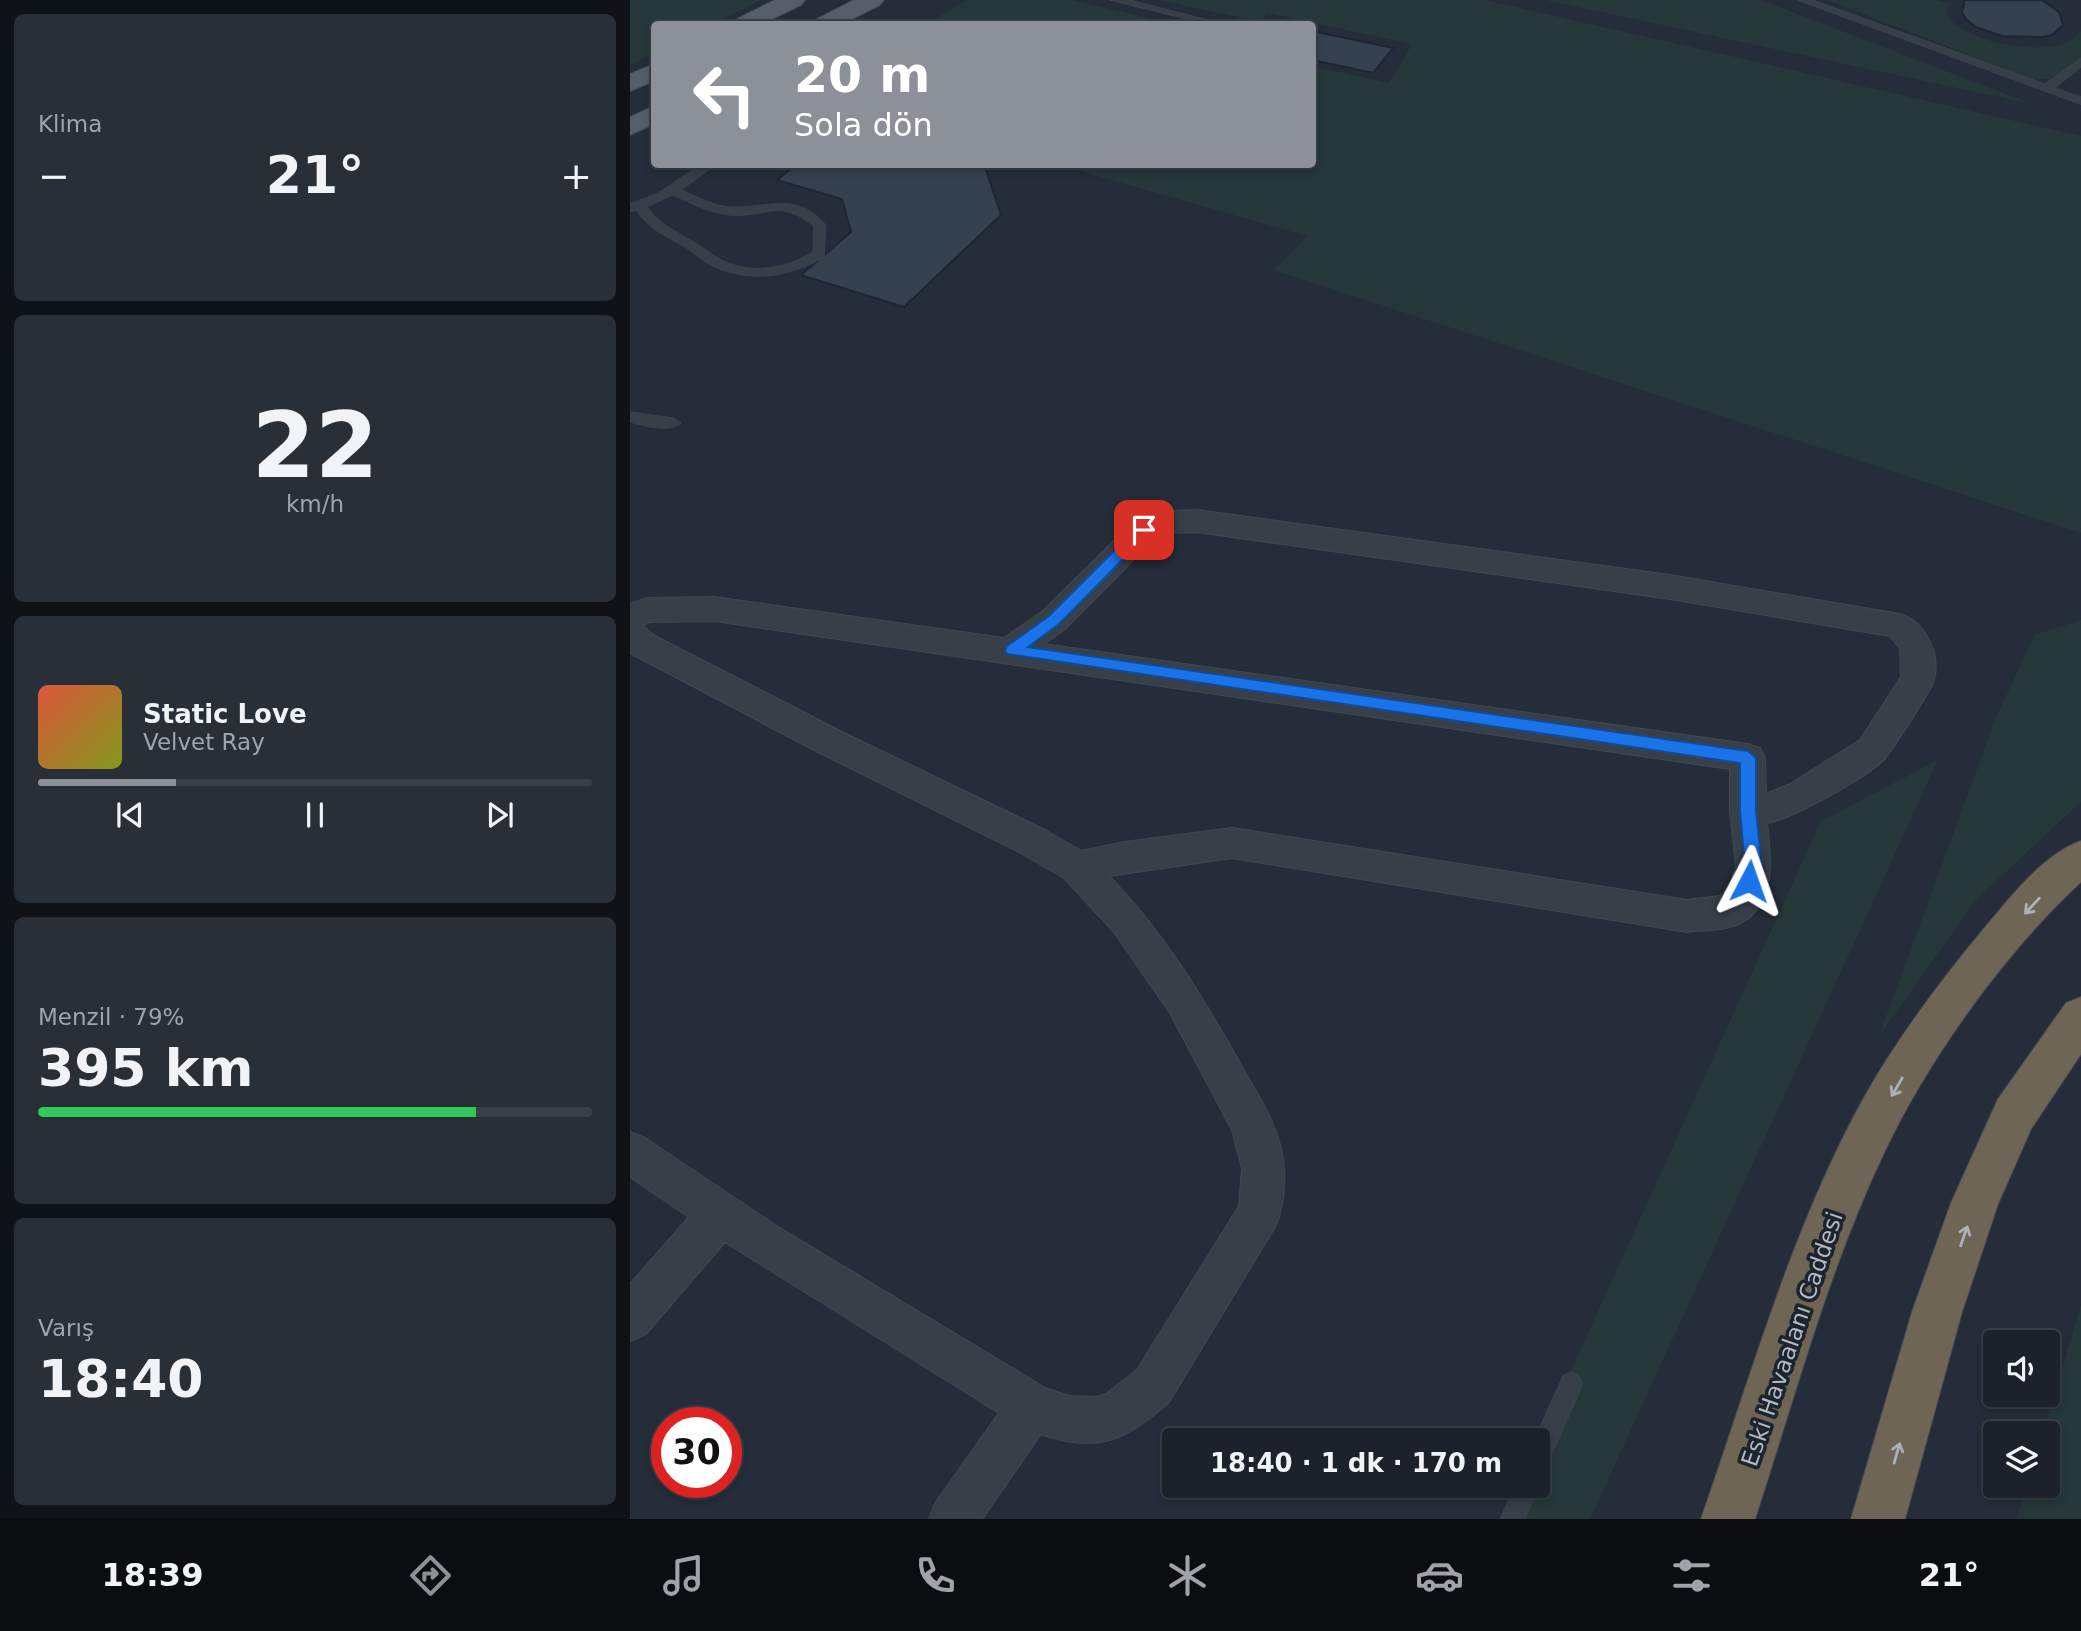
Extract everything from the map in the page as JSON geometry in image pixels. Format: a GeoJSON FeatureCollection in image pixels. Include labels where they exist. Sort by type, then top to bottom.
{"type":"FeatureCollection","features":[{"type":"Feature","properties":{"kind":"highway","name":"Eski Havaalanı Caddesi"},"geometry":{"type":"LineString","coordinates":[[1728,1519],[1811,1272],[1867,1139],[1925,1038],[1996,945],[2063,873],[2081,858]]}},
{"type":"Feature","properties":{"kind":"highway"},"geometry":{"type":"LineString","coordinates":[[1878,1519],[1937,1312],[1975,1203],[2014,1114],[2081,1017]]}},
{"type":"Feature","properties":{"kind":"main road"},"geometry":{"type":"LineString","coordinates":[[751,21],[793,0]]}},
{"type":"Feature","properties":{"kind":"main road"},"geometry":{"type":"LineString","coordinates":[[831,21],[872,0]]}},
{"type":"Feature","properties":{"kind":"main road"},"geometry":{"type":"LineString","coordinates":[[630,83],[651,72]]}},
{"type":"Feature","properties":{"kind":"main road"},"geometry":{"type":"LineString","coordinates":[[630,127],[651,116]]}},
{"type":"Feature","properties":{"kind":"street"},"geometry":{"type":"LineString","coordinates":[[1013,650],[1054,620],[1144,530],[1169,522],[1197,521],[1670,587],[1900,626],[1912,638],[1916,649],[1918,678],[1872,750],[1803,794],[1774,807],[1748,811]]}},
{"type":"Feature","properties":{"kind":"street"},"geometry":{"type":"LineString","coordinates":[[630,617],[647,610],[714,609],[1748,758],[1748,811],[1754,866],[1745,897],[1729,911],[1687,916],[1232,843],[1125,857],[1077,867]]}},
{"type":"Feature","properties":{"kind":"street"},"geometry":{"type":"LineString","coordinates":[[630,634],[641,644],[817,736],[967,808],[1077,867],[1127,920],[1184,1000],[1252,1125],[1263,1168],[1260,1212],[1153,1386],[1130,1408],[1094,1424],[1072,1422],[1032,1407],[721,1213],[630,1152]]}},
{"type":"Feature","properties":{"kind":"street"},"geometry":{"type":"LineString","coordinates":[[630,1318],[721,1213]]}},
{"type":"Feature","properties":{"kind":"street"},"geometry":{"type":"LineString","coordinates":[[953,1519],[1032,1407]]}},
{"type":"Feature","properties":{"kind":"lane"},"geometry":{"type":"LineString","coordinates":[[1115,0],[1206,21]]}},
{"type":"Feature","properties":{"kind":"lane"},"geometry":{"type":"LineString","coordinates":[[1803,0],[2081,101]]}},
{"type":"Feature","properties":{"kind":"lane"},"geometry":{"type":"LineString","coordinates":[[2047,88],[2081,61]]}},
{"type":"Feature","properties":{"kind":"lane"},"geometry":{"type":"LineString","coordinates":[[671,190],[716,209],[739,210],[780,205],[798,208],[820,225],[819,254],[792,270],[769,273],[723,266],[659,229],[635,207],[671,190],[705,168]]}},
{"type":"Feature","properties":{"kind":"lane"},"geometry":{"type":"LineString","coordinates":[[630,417],[674,423]]}},
{"type":"Feature","properties":{"kind":"lane"},"geometry":{"type":"LineString","coordinates":[[1550,1432],[1571,1384]]}},
{"type":"Feature","properties":{"kind":"lane"},"geometry":{"type":"LineString","coordinates":[[1512,1519],[1522,1498]]}},
{"type":"Feature","properties":{"kind":"shaded area"},"geometry":{"type":"Polygon","coordinates":[[[630,0],[761,0],[719,21],[651,21],[651,54],[630,65],[630,0]]]}},
{"type":"Feature","properties":{"kind":"shaded area"},"geometry":{"type":"Polygon","coordinates":[[[968,0],[1072,0],[1161,21],[930,21],[968,0]]]}},
{"type":"Feature","properties":{"kind":"shaded area"},"geometry":{"type":"Polygon","coordinates":[[[1159,0],[1485,0],[2081,136],[2081,533],[1274,270],[1307,236],[1069,168],[1316,168],[1316,67],[1389,83],[1412,44],[1316,23],[1316,21],[1267,13],[1261,21],[1159,0]]]}},
{"type":"Feature","properties":{"kind":"shaded area"},"geometry":{"type":"Polygon","coordinates":[[[1545,0],[1761,0],[2032,104],[1545,0]]]}},
{"type":"Feature","properties":{"kind":"shaded area"},"geometry":{"type":"Polygon","coordinates":[[[1828,0],[1937,0],[1949,4],[1946,14],[1967,32],[2017,46],[2050,47],[2063,44],[2081,31],[2081,61],[2057,79],[2031,79],[1828,0]]]}},
{"type":"Feature","properties":{"kind":"shaded area"},"geometry":{"type":"Polygon","coordinates":[[[2081,620],[2081,802],[1976,900],[1879,1036],[1995,720],[2034,635],[2081,620]]]}},
{"type":"Feature","properties":{"kind":"shaded area"},"geometry":{"type":"Polygon","coordinates":[[[1938,760],[1590,1519],[1504,1519],[1526,1498],[1550,1498],[1550,1428],[1545,1428],[1821,821],[1938,760]]]}},
{"type":"Feature","properties":{"kind":"shaded area"},"geometry":{"type":"Polygon","coordinates":[[[2081,1305],[2081,1519],[2017,1519],[2023,1498],[2060,1498],[2060,1421],[2047,1421],[2051,1407],[2060,1407],[2060,1376],[2081,1305]]]}},
{"type":"Feature","properties":{"kind":"building"},"geometry":{"type":"Polygon","coordinates":[[[1965,0],[2042,0],[2059,12],[2063,25],[2052,35],[2041,37],[2002,36],[1976,27],[1967,20],[1962,13],[1965,0]]]}},
{"type":"Feature","properties":{"kind":"building"},"geometry":{"type":"Polygon","coordinates":[[[1316,32],[1393,48],[1373,73],[1316,61],[1316,32]]]}},
{"type":"Feature","properties":{"kind":"building"},"geometry":{"type":"Polygon","coordinates":[[[791,168],[985,168],[1001,215],[904,307],[801,275],[851,232],[842,199],[777,180],[791,168]]]}},
{"type":"Feature","properties":{"kind":"route"},"geometry":{"type":"LineString","coordinates":[[1144,530],[1054,620],[1013,650],[1748,758],[1748,811],[1754,866],[1749,881]]}}]}
